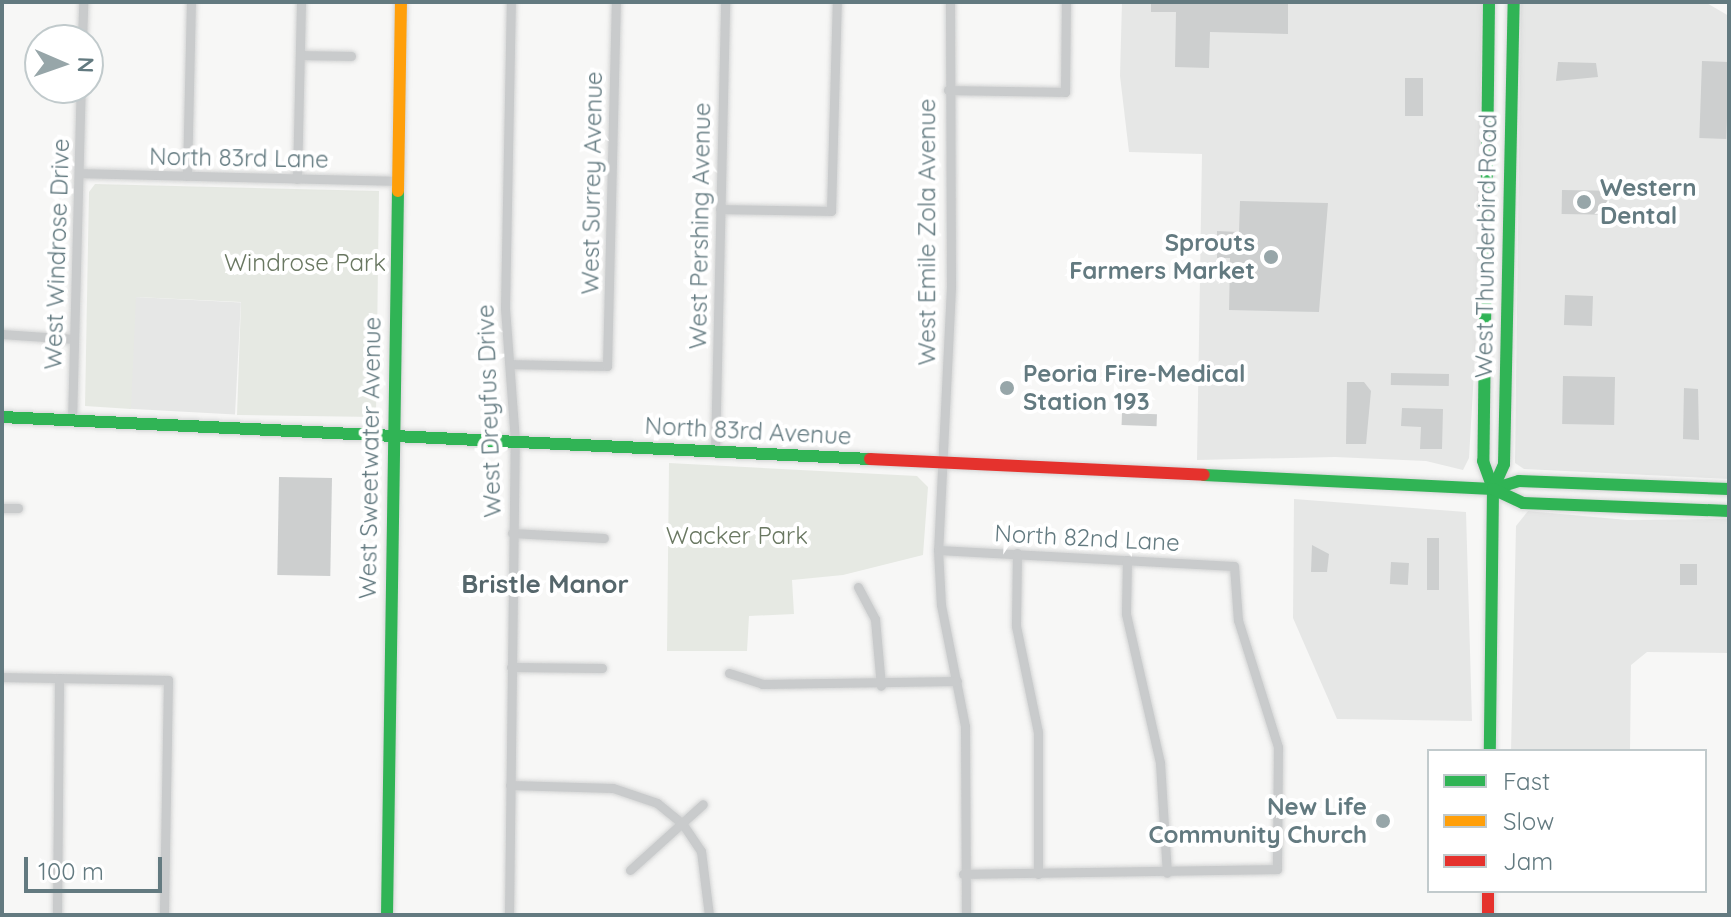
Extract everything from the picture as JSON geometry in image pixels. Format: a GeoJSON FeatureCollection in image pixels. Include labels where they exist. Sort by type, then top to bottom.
{"type":"FeatureCollection","features":[{"type":"Feature","properties":{"kind":"main road","name":"West Sweetwater Avenue"},"geometry":{"type":"LineString","coordinates":[[387,915],[391,436],[401,2]]}},
{"type":"Feature","properties":{"kind":"main road","name":"West Thunderbird Road"},"geometry":{"type":"LineString","coordinates":[[1489,2],[1483,461],[1493,489],[1490,749]]}},
{"type":"Feature","properties":{"kind":"main road","name":"West Thunderbird Road"},"geometry":{"type":"LineString","coordinates":[[1493,489],[1504,464],[1514,2]]}},
{"type":"Feature","properties":{"kind":"main road","name":"North 83rd Avenue"},"geometry":{"type":"LineString","coordinates":[[2,417],[1493,489],[1519,481],[1729,489]]}},
{"type":"Feature","properties":{"kind":"main road","name":"North 83rd Avenue"},"geometry":{"type":"LineString","coordinates":[[1493,489],[1523,503],[1729,511]]}},
{"type":"Feature","properties":{"kind":"main road"},"geometry":{"type":"LineString","coordinates":[[1488,893],[1488,915]]}},
{"type":"Feature","properties":{"kind":"street"},"geometry":{"type":"LineString","coordinates":[[82,24],[83,2]]}},
{"type":"Feature","properties":{"kind":"street"},"geometry":{"type":"LineString","coordinates":[[187,176],[191,2]]}},
{"type":"Feature","properties":{"kind":"street"},"geometry":{"type":"LineString","coordinates":[[297,179],[301,2]]}},
{"type":"Feature","properties":{"kind":"street","name":"West Dreyfus Drive"},"geometry":{"type":"LineString","coordinates":[[509,915],[515,441],[510,364],[511,2]]}},
{"type":"Feature","properties":{"kind":"street","name":"West Surrey Avenue"},"geometry":{"type":"LineString","coordinates":[[510,364],[607,366],[616,2]]}},
{"type":"Feature","properties":{"kind":"street","name":"West Pershing Avenue"},"geometry":{"type":"LineString","coordinates":[[715,451],[725,2]]}},
{"type":"Feature","properties":{"kind":"street"},"geometry":{"type":"LineString","coordinates":[[720,209],[831,211],[837,2]]}},
{"type":"Feature","properties":{"kind":"street","name":"West Emile Zola Avenue"},"geometry":{"type":"LineString","coordinates":[[950,2],[951,287],[938,550],[941,605],[957,681],[965,741],[963,874],[966,915]]}},
{"type":"Feature","properties":{"kind":"street"},"geometry":{"type":"LineString","coordinates":[[948,90],[1065,92],[1066,2]]}},
{"type":"Feature","properties":{"kind":"street"},"geometry":{"type":"LineString","coordinates":[[300,55],[351,56]]}},
{"type":"Feature","properties":{"kind":"street","name":"West Windrose Drive"},"geometry":{"type":"LineString","coordinates":[[72,421],[81,104]]}},
{"type":"Feature","properties":{"kind":"street","name":"North 83rd Lane"},"geometry":{"type":"LineString","coordinates":[[79,173],[397,181]]}},
{"type":"Feature","properties":{"kind":"street"},"geometry":{"type":"LineString","coordinates":[[2,334],[74,339]]}},
{"type":"Feature","properties":{"kind":"street"},"geometry":{"type":"LineString","coordinates":[[2,508],[18,508]]}},
{"type":"Feature","properties":{"kind":"street"},"geometry":{"type":"LineString","coordinates":[[512,533],[604,538]]}},
{"type":"Feature","properties":{"kind":"street","name":"North 82nd Lane"},"geometry":{"type":"LineString","coordinates":[[938,550],[1234,566],[1238,620],[1278,747],[1277,869],[1167,873]]}},
{"type":"Feature","properties":{"kind":"street"},"geometry":{"type":"LineString","coordinates":[[1017,553],[1016,626],[1038,732],[1038,874]]}},
{"type":"Feature","properties":{"kind":"street"},"geometry":{"type":"LineString","coordinates":[[963,874],[1167,873],[1160,763],[1126,614],[1127,560]]}},
{"type":"Feature","properties":{"kind":"street"},"geometry":{"type":"LineString","coordinates":[[858,587],[875,619],[881,686]]}},
{"type":"Feature","properties":{"kind":"street"},"geometry":{"type":"LineString","coordinates":[[511,667],[602,668]]}},
{"type":"Feature","properties":{"kind":"street"},"geometry":{"type":"LineString","coordinates":[[729,673],[762,684],[881,686],[957,681]]}},
{"type":"Feature","properties":{"kind":"street"},"geometry":{"type":"LineString","coordinates":[[2,677],[168,680],[164,915]]}},
{"type":"Feature","properties":{"kind":"street"},"geometry":{"type":"LineString","coordinates":[[57,915],[59,678]]}},
{"type":"Feature","properties":{"kind":"street"},"geometry":{"type":"LineString","coordinates":[[510,785],[629,791],[682,823],[705,862],[709,915]]}},
{"type":"Feature","properties":{"kind":"street"},"geometry":{"type":"LineString","coordinates":[[630,870],[703,804]]}},
{"type":"Feature","properties":{"kind":"shaded area"},"geometry":{"type":"Polygon","coordinates":[[[1122,2],[1482,2],[1477,321],[1469,458],[1463,470],[1426,461],[1335,457],[1197,460],[1202,154],[1129,152],[1120,76],[1122,2]]]}},
{"type":"Feature","properties":{"kind":"shaded area"},"geometry":{"type":"Polygon","coordinates":[[[1521,2],[1705,2],[1729,16],[1729,479],[1524,469],[1515,463],[1521,2]]]}},
{"type":"Feature","properties":{"kind":"shaded area"},"geometry":{"type":"Polygon","coordinates":[[[135,297],[241,303],[235,414],[129,409],[135,297]]]}},
{"type":"Feature","properties":{"kind":"shaded area"},"geometry":{"type":"Polygon","coordinates":[[[1294,499],[1466,512],[1472,721],[1337,719],[1293,618],[1294,499]]]}},
{"type":"Feature","properties":{"kind":"shaded area"},"geometry":{"type":"Polygon","coordinates":[[[1528,511],[1627,520],[1729,519],[1729,653],[1647,652],[1631,665],[1630,749],[1511,749],[1516,526],[1528,511]]]}},
{"type":"Feature","properties":{"kind":"green space","name":"Windrose Park"},"geometry":{"type":"Polygon","coordinates":[[[95,184],[379,191],[376,417],[237,415],[241,302],[136,297],[131,409],[85,406],[89,192],[95,184]]]}},
{"type":"Feature","properties":{"kind":"green space","name":"Wacker Park"},"geometry":{"type":"Polygon","coordinates":[[[669,463],[917,476],[928,487],[923,555],[843,575],[792,580],[794,614],[749,616],[747,651],[667,651],[669,463]]]}},
{"type":"Feature","properties":{"kind":"building"},"geometry":{"type":"Polygon","coordinates":[[[1151,2],[1288,2],[1288,34],[1210,32],[1209,68],[1175,67],[1176,12],[1151,12],[1151,2]]]}},
{"type":"Feature","properties":{"kind":"building"},"geometry":{"type":"Polygon","coordinates":[[[1702,61],[1729,62],[1726,139],[1699,138],[1702,61]]]}},
{"type":"Feature","properties":{"kind":"building"},"geometry":{"type":"Polygon","coordinates":[[[1558,62],[1596,63],[1598,77],[1556,81],[1558,62]]]}},
{"type":"Feature","properties":{"kind":"building"},"geometry":{"type":"Polygon","coordinates":[[[1405,78],[1423,78],[1423,116],[1405,116],[1405,78]]]}},
{"type":"Feature","properties":{"kind":"building","name":"Western Dental"},"geometry":{"type":"Polygon","coordinates":[[[1562,190],[1607,191],[1607,215],[1562,214],[1562,190]]]}},
{"type":"Feature","properties":{"kind":"building","name":"Sprouts Farmers Market"},"geometry":{"type":"Polygon","coordinates":[[[1240,201],[1328,203],[1319,312],[1229,310],[1230,258],[1217,258],[1217,231],[1239,232],[1240,201]]]}},
{"type":"Feature","properties":{"kind":"building"},"geometry":{"type":"Polygon","coordinates":[[[1565,295],[1593,296],[1592,326],[1564,325],[1565,295]]]}},
{"type":"Feature","properties":{"kind":"building"},"geometry":{"type":"Polygon","coordinates":[[[1391,373],[1449,374],[1449,386],[1391,385],[1391,373]]]}},
{"type":"Feature","properties":{"kind":"building"},"geometry":{"type":"Polygon","coordinates":[[[1563,376],[1615,377],[1614,425],[1562,424],[1563,376]]]}},
{"type":"Feature","properties":{"kind":"building"},"geometry":{"type":"Polygon","coordinates":[[[1347,382],[1364,382],[1371,391],[1366,444],[1346,444],[1347,382]]]}},
{"type":"Feature","properties":{"kind":"building"},"geometry":{"type":"Polygon","coordinates":[[[1684,388],[1698,389],[1699,440],[1683,439],[1684,388]]]}},
{"type":"Feature","properties":{"kind":"building"},"geometry":{"type":"Polygon","coordinates":[[[1402,408],[1443,409],[1442,449],[1420,449],[1421,427],[1401,426],[1402,408]]]}},
{"type":"Feature","properties":{"kind":"building"},"geometry":{"type":"Polygon","coordinates":[[[1122,413],[1157,414],[1157,426],[1122,425],[1122,413]]]}},
{"type":"Feature","properties":{"kind":"building"},"geometry":{"type":"Polygon","coordinates":[[[279,477],[332,478],[330,576],[277,575],[279,477]]]}},
{"type":"Feature","properties":{"kind":"building"},"geometry":{"type":"Polygon","coordinates":[[[1427,538],[1439,538],[1439,590],[1427,590],[1427,538]]]}},
{"type":"Feature","properties":{"kind":"building"},"geometry":{"type":"Polygon","coordinates":[[[1312,545],[1329,554],[1327,572],[1311,572],[1312,545]]]}},
{"type":"Feature","properties":{"kind":"building"},"geometry":{"type":"Polygon","coordinates":[[[1391,562],[1409,563],[1408,585],[1390,584],[1391,562]]]}},
{"type":"Feature","properties":{"kind":"building"},"geometry":{"type":"Polygon","coordinates":[[[1680,564],[1697,564],[1697,585],[1680,585],[1680,564]]]}},
{"type":"Feature","properties":{"kind":"traffic: fast"},"geometry":{"type":"LineString","coordinates":[[1489,2],[1483,461],[1493,489],[1490,749]]}},
{"type":"Feature","properties":{"kind":"traffic: fast"},"geometry":{"type":"LineString","coordinates":[[1493,489],[1504,464],[1514,2]]}},
{"type":"Feature","properties":{"kind":"traffic: fast"},"geometry":{"type":"LineString","coordinates":[[387,915],[398,191]]}},
{"type":"Feature","properties":{"kind":"traffic: fast"},"geometry":{"type":"LineString","coordinates":[[2,417],[870,459]]}},
{"type":"Feature","properties":{"kind":"traffic: fast"},"geometry":{"type":"LineString","coordinates":[[1204,475],[1493,489],[1519,481],[1729,489]]}},
{"type":"Feature","properties":{"kind":"traffic: fast"},"geometry":{"type":"LineString","coordinates":[[1493,489],[1523,503],[1729,511]]}},
{"type":"Feature","properties":{"kind":"traffic: slow"},"geometry":{"type":"LineString","coordinates":[[398,191],[401,2]]}},
{"type":"Feature","properties":{"kind":"traffic: jam"},"geometry":{"type":"LineString","coordinates":[[870,459],[1204,475]]}},
{"type":"Feature","properties":{"kind":"traffic: jam"},"geometry":{"type":"LineString","coordinates":[[1488,893],[1488,915]]}},
{"type":"Feature","properties":{"kind":"place","name":"Western Dental"},"geometry":{"type":"Point","coordinates":[1584,202]}},
{"type":"Feature","properties":{"kind":"place","name":"Sprouts Farmers Market"},"geometry":{"type":"Point","coordinates":[1271,257]}},
{"type":"Feature","properties":{"kind":"place","name":"Peoria Fire-Medical Station 193"},"geometry":{"type":"Point","coordinates":[1007,388]}},
{"type":"Feature","properties":{"kind":"place","name":"New Life Community Church"},"geometry":{"type":"Point","coordinates":[1383,821]}},
{"type":"Feature","properties":{"kind":"district","name":"Bristle Manor"},"geometry":{"type":"Point","coordinates":[545,584]}}]}
